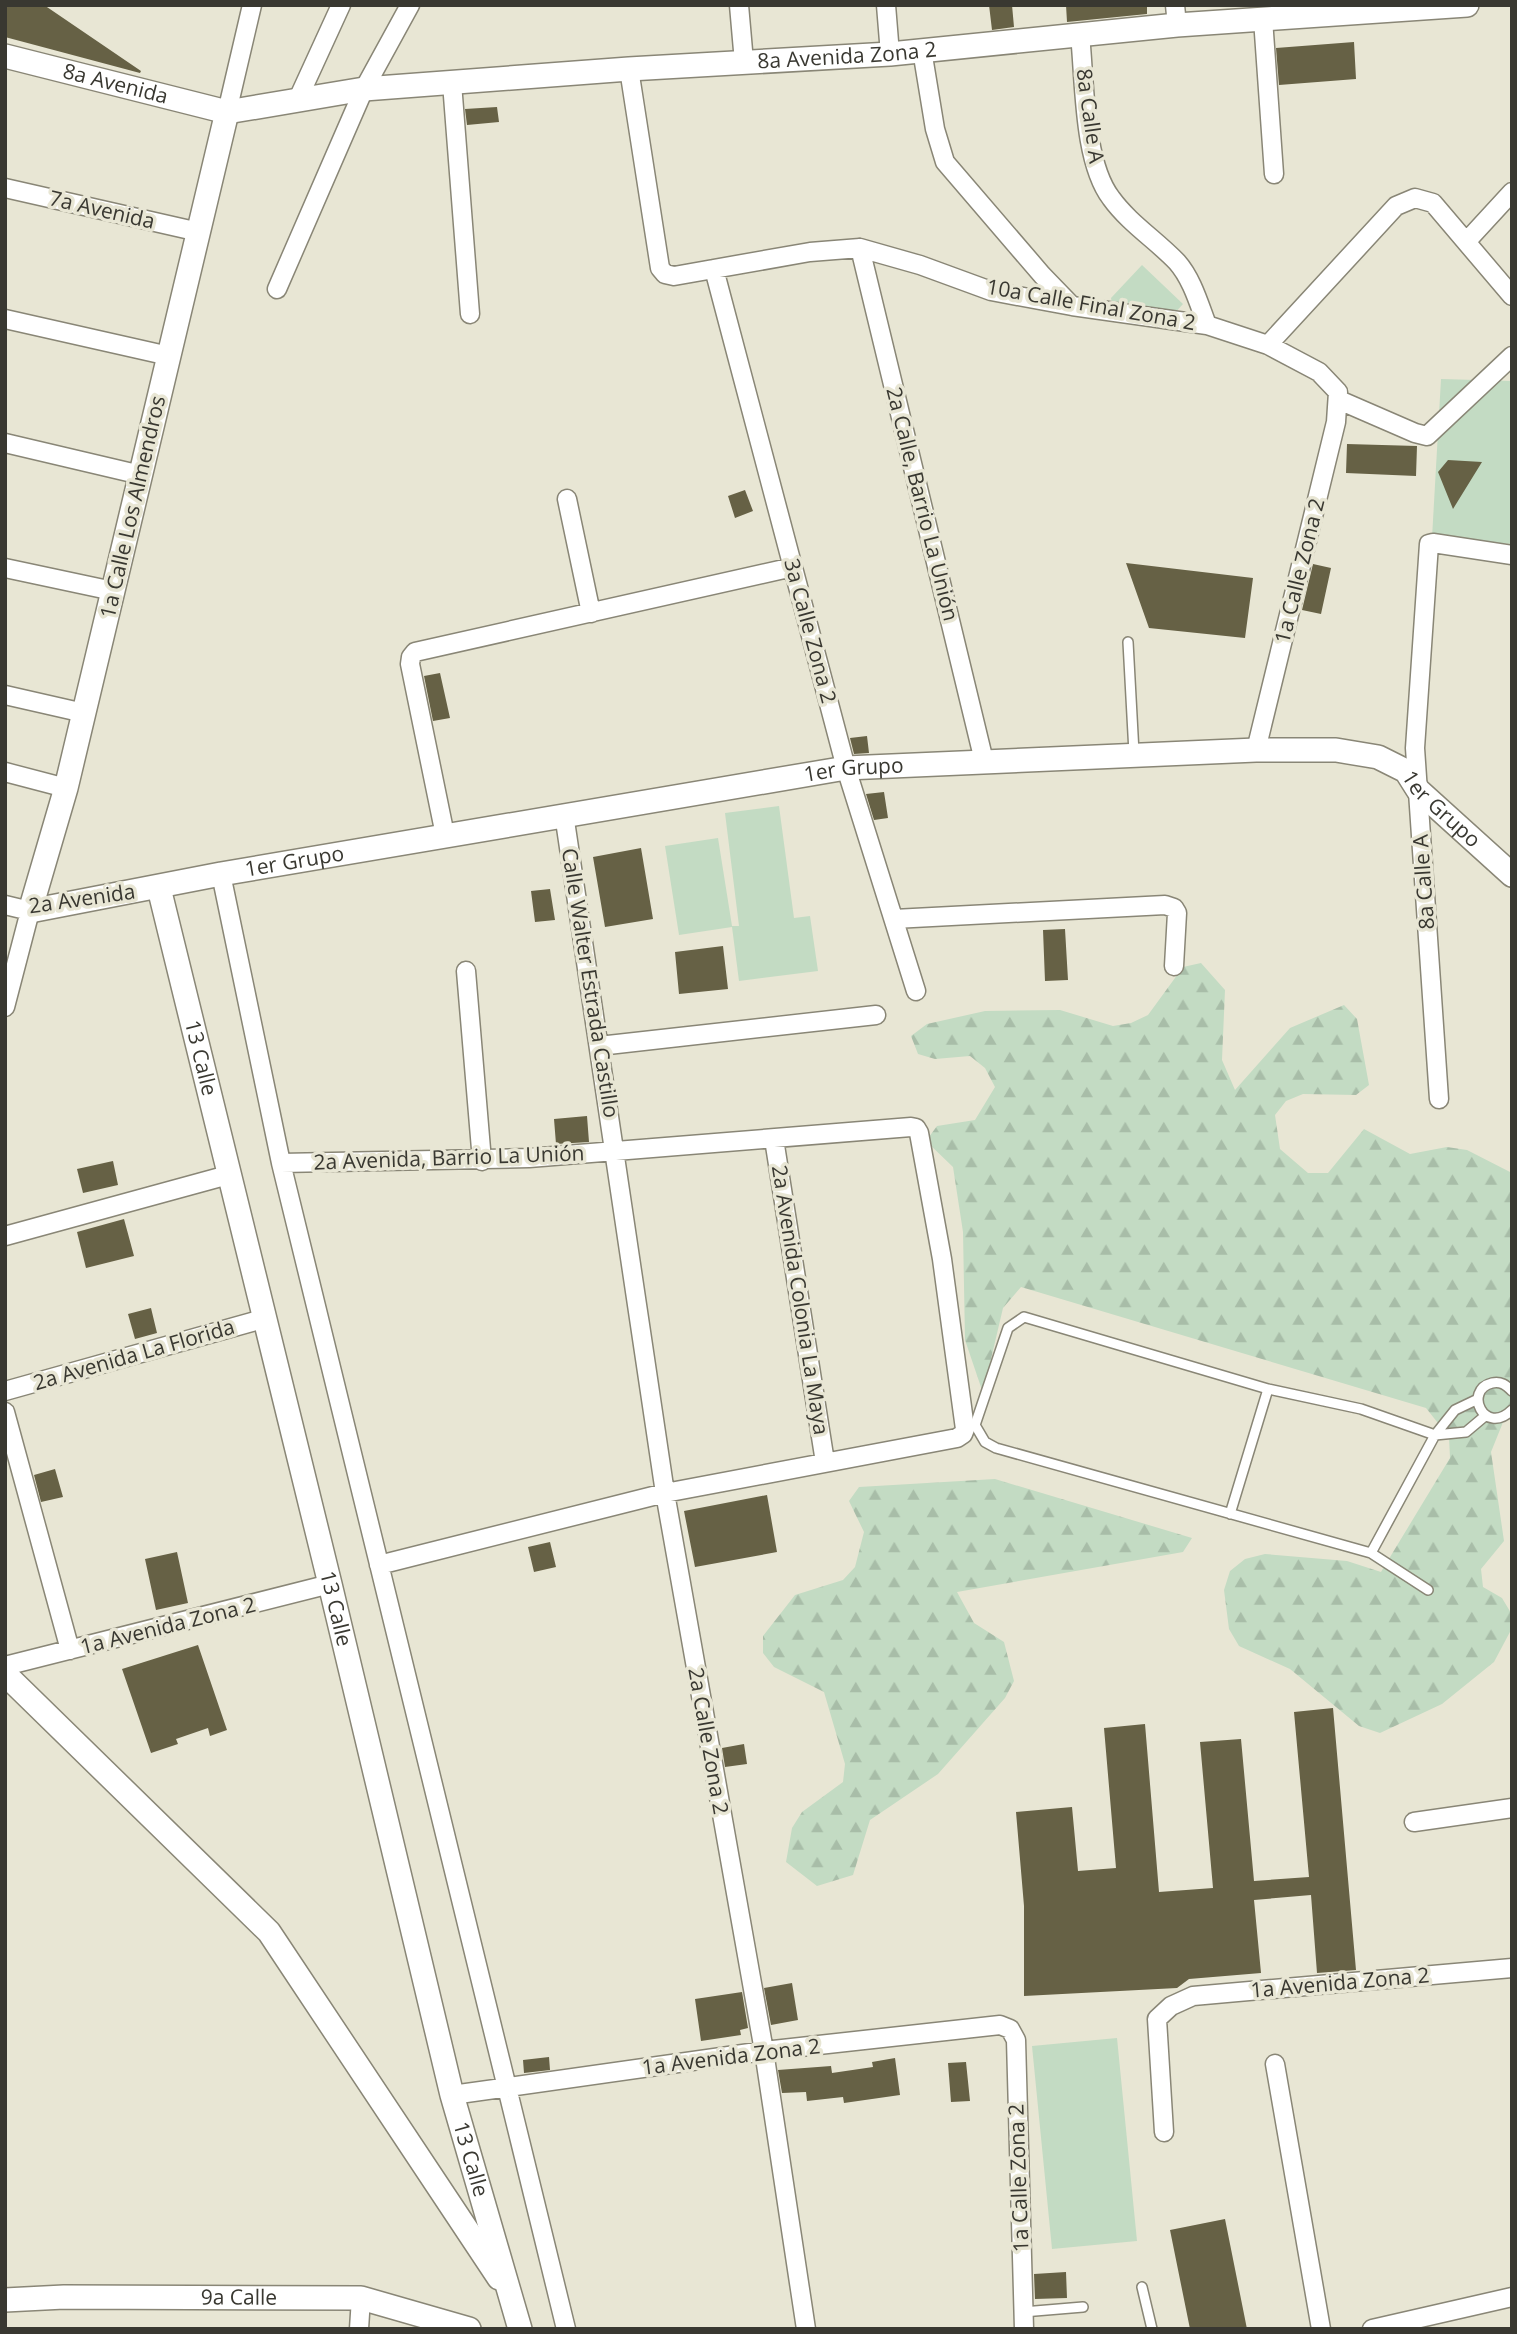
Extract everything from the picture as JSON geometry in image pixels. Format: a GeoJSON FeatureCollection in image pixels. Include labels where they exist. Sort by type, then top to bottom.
{"type":"FeatureCollection","features":[{"type":"Feature","properties":{"kind":"street","name":"1a Calle Los Almendros"},"geometry":{"type":"LineString","coordinates":[[5,1007],[66,788],[252,5]]}},
{"type":"Feature","properties":{"kind":"street"},"geometry":{"type":"LineString","coordinates":[[297,100],[341,5]]}},
{"type":"Feature","properties":{"kind":"street"},"geometry":{"type":"LineString","coordinates":[[277,289],[364,89],[410,5]]}},
{"type":"Feature","properties":{"kind":"street"},"geometry":{"type":"LineString","coordinates":[[739,5],[744,62]]}},
{"type":"Feature","properties":{"kind":"street"},"geometry":{"type":"LineString","coordinates":[[886,5],[890,54]]}},
{"type":"Feature","properties":{"kind":"street","name":"8a Avenida Zona 2"},"geometry":{"type":"LineString","coordinates":[[227,112],[364,89],[629,69],[890,54],[1080,36],[1176,15],[1277,14],[1467,5]]}},
{"type":"Feature","properties":{"kind":"street"},"geometry":{"type":"LineString","coordinates":[[1274,174],[1277,14]]}},
{"type":"Feature","properties":{"kind":"street","name":"8a Calle A"},"geometry":{"type":"LineString","coordinates":[[1080,36],[1091,152],[1100,177],[1110,197],[1127,217],[1178,263],[1189,281],[1207,325]]}},
{"type":"Feature","properties":{"kind":"street"},"geometry":{"type":"LineString","coordinates":[[922,50],[935,129],[945,162],[1072,306]]}},
{"type":"Feature","properties":{"kind":"street","name":"8a Avenida"},"geometry":{"type":"LineString","coordinates":[[5,55],[227,112]]}},
{"type":"Feature","properties":{"kind":"street","name":"10a Calle Final Zona 2"},"geometry":{"type":"LineString","coordinates":[[629,69],[660,268],[665,275],[810,252],[860,248],[920,265],[992,291],[1072,306],[1207,325],[1268,345],[1319,372],[1338,396],[1415,433],[1427,436],[1512,356]]}},
{"type":"Feature","properties":{"kind":"street"},"geometry":{"type":"LineString","coordinates":[[452,83],[470,314]]}},
{"type":"Feature","properties":{"kind":"street","name":"7a Avenida"},"geometry":{"type":"LineString","coordinates":[[5,188],[199,232]]}},
{"type":"Feature","properties":{"kind":"street"},"geometry":{"type":"LineString","coordinates":[[1466,242],[1512,192]]}},
{"type":"Feature","properties":{"kind":"street"},"geometry":{"type":"LineString","coordinates":[[1268,345],[1396,206],[1415,198],[1433,203],[1512,296]]}},
{"type":"Feature","properties":{"kind":"street","name":"2a Calle, Barrio La Unión"},"geometry":{"type":"LineString","coordinates":[[860,248],[984,761]]}},
{"type":"Feature","properties":{"kind":"street","name":"3a Calle Zona 2"},"geometry":{"type":"LineString","coordinates":[[714,269],[846,768],[916,990]]}},
{"type":"Feature","properties":{"kind":"street"},"geometry":{"type":"LineString","coordinates":[[5,319],[169,356]]}},
{"type":"Feature","properties":{"kind":"street","name":"1a Calle Zona 2"},"geometry":{"type":"LineString","coordinates":[[1256,750],[1336,422],[1338,396]]}},
{"type":"Feature","properties":{"kind":"street"},"geometry":{"type":"LineString","coordinates":[[5,443],[141,475]]}},
{"type":"Feature","properties":{"kind":"street"},"geometry":{"type":"LineString","coordinates":[[567,499],[591,613]]}},
{"type":"Feature","properties":{"kind":"street","name":"8a Calle A"},"geometry":{"type":"LineString","coordinates":[[1439,1099],[1415,748],[1429,544],[1512,555]]}},
{"type":"Feature","properties":{"kind":"street"},"geometry":{"type":"LineString","coordinates":[[445,835],[410,664],[415,652],[793,567]]}},
{"type":"Feature","properties":{"kind":"street"},"geometry":{"type":"LineString","coordinates":[[5,568],[113,591]]}},
{"type":"Feature","properties":{"kind":"street"},"geometry":{"type":"LineString","coordinates":[[5,695],[84,713]]}},
{"type":"Feature","properties":{"kind":"street","name":"1er Grupo"},"geometry":{"type":"LineString","coordinates":[[159,888],[221,874],[564,814],[846,768],[1256,750],[1336,750],[1378,757],[1406,771],[1418,790],[1512,875]]}},
{"type":"Feature","properties":{"kind":"street"},"geometry":{"type":"LineString","coordinates":[[5,772],[66,788]]}},
{"type":"Feature","properties":{"kind":"street","name":"Calle Walter Estrada Castillo"},"geometry":{"type":"LineString","coordinates":[[564,814],[616,1153]]}},
{"type":"Feature","properties":{"kind":"street"},"geometry":{"type":"LineString","coordinates":[[221,874],[281,1163],[566,2329]]}},
{"type":"Feature","properties":{"kind":"street","name":"2a Avenida"},"geometry":{"type":"LineString","coordinates":[[5,905],[30,911],[159,888]]}},
{"type":"Feature","properties":{"kind":"street","name":"13 Calle"},"geometry":{"type":"LineString","coordinates":[[159,888],[452,2095],[520,2329]]}},
{"type":"Feature","properties":{"kind":"street"},"geometry":{"type":"LineString","coordinates":[[894,919],[1165,905],[1174,908],[1177,913],[1174,966]]}},
{"type":"Feature","properties":{"kind":"street"},"geometry":{"type":"LineString","coordinates":[[466,971],[482,1161]]}},
{"type":"Feature","properties":{"kind":"street"},"geometry":{"type":"LineString","coordinates":[[599,1046],[876,1015]]}},
{"type":"Feature","properties":{"kind":"street","name":"2a Avenida, Barrio La Unión"},"geometry":{"type":"LineString","coordinates":[[281,1163],[482,1161],[616,1153],[916,1128],[942,1259],[965,1429],[957,1438],[825,1461]]}},
{"type":"Feature","properties":{"kind":"street","name":"2a Avenida Colonia La Maya"},"geometry":{"type":"LineString","coordinates":[[774,1139],[825,1461]]}},
{"type":"Feature","properties":{"kind":"street","name":"2a Calle Zona 2"},"geometry":{"type":"LineString","coordinates":[[616,1153],[665,1493],[764,2051],[806,2329]]}},
{"type":"Feature","properties":{"kind":"street"},"geometry":{"type":"LineString","coordinates":[[5,1236],[228,1175]]}},
{"type":"Feature","properties":{"kind":"street","name":"2a Avenida La Florida"},"geometry":{"type":"LineString","coordinates":[[5,1391],[263,1319]]}},
{"type":"Feature","properties":{"kind":"street"},"geometry":{"type":"LineString","coordinates":[[5,1412],[70,1650]]}},
{"type":"Feature","properties":{"kind":"street"},"geometry":{"type":"LineString","coordinates":[[379,1564],[665,1493],[825,1461]]}},
{"type":"Feature","properties":{"kind":"street","name":"1a Avenida Zona 2"},"geometry":{"type":"LineString","coordinates":[[5,1666],[330,1584]]}},
{"type":"Feature","properties":{"kind":"street"},"geometry":{"type":"LineString","coordinates":[[5,1674],[269,1932],[511,2295]]}},
{"type":"Feature","properties":{"kind":"street"},"geometry":{"type":"LineString","coordinates":[[1414,1822],[1512,1808]]}},
{"type":"Feature","properties":{"kind":"street","name":"1a Avenida Zona 2"},"geometry":{"type":"LineString","coordinates":[[1164,2132],[1157,2019],[1171,2006],[1193,1996],[1512,1968]]}},
{"type":"Feature","properties":{"kind":"street","name":"1a Avenida Zona 2"},"geometry":{"type":"LineString","coordinates":[[452,2095],[764,2051],[1000,2025],[1010,2029]]}},
{"type":"Feature","properties":{"kind":"street","name":"1a Calle Zona 2"},"geometry":{"type":"LineString","coordinates":[[1010,2029],[1016,2040],[1023,2320]]}},
{"type":"Feature","properties":{"kind":"street"},"geometry":{"type":"LineString","coordinates":[[1275,2064],[1321,2329]]}},
{"type":"Feature","properties":{"kind":"street","name":"9a Calle"},"geometry":{"type":"LineString","coordinates":[[5,2300],[64,2297],[361,2298],[469,2329]]}},
{"type":"Feature","properties":{"kind":"street"},"geometry":{"type":"LineString","coordinates":[[1372,2329],[1512,2297]]}},
{"type":"Feature","properties":{"kind":"street"},"geometry":{"type":"LineString","coordinates":[[359,2329],[361,2298]]}},
{"type":"Feature","properties":{"kind":"lane"},"geometry":{"type":"LineString","coordinates":[[1128,642],[1134,755]]}},
{"type":"Feature","properties":{"kind":"lane"},"geometry":{"type":"LineString","coordinates":[[1428,1590],[1371,1553],[996,1448],[985,1442],[975,1425],[1008,1328],[1024,1317],[1268,1389],[1361,1409],[1435,1435],[1466,1432],[1485,1416]]}},
{"type":"Feature","properties":{"kind":"lane"},"geometry":{"type":"LineString","coordinates":[[1510,1386],[1498,1382],[1488,1384],[1481,1390],[1478,1399],[1479,1408],[1485,1416],[1495,1419],[1505,1417],[1512,1410]]}},
{"type":"Feature","properties":{"kind":"lane"},"geometry":{"type":"LineString","coordinates":[[1230,1514],[1268,1389]]}},
{"type":"Feature","properties":{"kind":"lane"},"geometry":{"type":"LineString","coordinates":[[1371,1553],[1435,1435],[1455,1410],[1478,1399]]}},
{"type":"Feature","properties":{"kind":"lane"},"geometry":{"type":"LineString","coordinates":[[1142,2287],[1152,2329]]}},
{"type":"Feature","properties":{"kind":"lane"},"geometry":{"type":"LineString","coordinates":[[1023,2320],[1083,2307]]}},
{"type":"Feature","properties":{"kind":"green space"},"geometry":{"type":"Polygon","coordinates":[[[1142,265],[1183,304],[1173,315],[1113,308],[1111,298],[1142,265]]]}},
{"type":"Feature","properties":{"kind":"green space"},"geometry":{"type":"Polygon","coordinates":[[[1441,379],[1512,381],[1512,544],[1432,538],[1441,379]]]}},
{"type":"Feature","properties":{"kind":"green space"},"geometry":{"type":"Polygon","coordinates":[[[779,806],[794,918],[810,916],[818,971],[739,981],[732,927],[679,935],[665,846],[718,838],[732,926],[739,926],[725,813],[779,806]]]}},
{"type":"Feature","properties":{"kind":"green space"},"geometry":{"type":"Polygon","coordinates":[[[1201,963],[1225,990],[1222,1060],[1235,1090],[1290,1028],[1344,1005],[1357,1019],[1369,1085],[1356,1095],[1303,1094],[1286,1101],[1275,1115],[1280,1149],[1308,1173],[1328,1173],[1364,1129],[1410,1154],[1447,1147],[1467,1150],[1512,1173],[1512,1400],[1491,1452],[1504,1541],[1481,1569],[1483,1587],[1502,1598],[1511,1613],[1511,1630],[1494,1662],[1442,1704],[1380,1733],[1359,1726],[1290,1669],[1239,1646],[1229,1629],[1224,1590],[1230,1571],[1245,1559],[1265,1554],[1347,1561],[1381,1572],[1450,1458],[1449,1437],[1426,1408],[1021,1287],[1003,1308],[983,1393],[965,1340],[963,1232],[953,1167],[926,1141],[937,1126],[975,1120],[995,1087],[985,1068],[970,1056],[935,1059],[918,1054],[911,1036],[927,1024],[985,1011],[1060,1010],[1113,1026],[1131,1023],[1148,1015],[1183,967],[1201,963]]]}},
{"type":"Feature","properties":{"kind":"green space"},"geometry":{"type":"Polygon","coordinates":[[[995,1479],[1192,1538],[1183,1552],[957,1592],[974,1623],[1004,1642],[1014,1681],[1005,1698],[938,1774],[870,1820],[853,1875],[817,1886],[786,1862],[792,1828],[802,1812],[843,1782],[845,1764],[824,1692],[774,1667],[763,1653],[763,1636],[795,1595],[843,1580],[855,1567],[864,1532],[849,1501],[859,1487],[995,1479]]]}},
{"type":"Feature","properties":{"kind":"green space"},"geometry":{"type":"Polygon","coordinates":[[[1117,2038],[1137,2241],[1052,2249],[1032,2046],[1117,2038]]]}},
{"type":"Feature","properties":{"kind":"building"},"geometry":{"type":"Polygon","coordinates":[[[5,5],[44,5],[141,71],[140,73],[5,37],[5,5]]]}},
{"type":"Feature","properties":{"kind":"building"},"geometry":{"type":"Polygon","coordinates":[[[989,5],[1012,5],[1014,27],[992,30],[989,5]]]}},
{"type":"Feature","properties":{"kind":"building"},"geometry":{"type":"Polygon","coordinates":[[[1066,5],[1147,5],[1147,14],[1067,22],[1066,5]]]}},
{"type":"Feature","properties":{"kind":"building"},"geometry":{"type":"Polygon","coordinates":[[[1354,42],[1356,79],[1279,85],[1276,48],[1354,42]]]}},
{"type":"Feature","properties":{"kind":"building"},"geometry":{"type":"Polygon","coordinates":[[[497,107],[499,122],[467,125],[465,109],[497,107]]]}},
{"type":"Feature","properties":{"kind":"building"},"geometry":{"type":"Polygon","coordinates":[[[1347,444],[1417,446],[1416,476],[1346,473],[1347,444]]]}},
{"type":"Feature","properties":{"kind":"building"},"geometry":{"type":"Polygon","coordinates":[[[1448,460],[1482,462],[1453,509],[1438,472],[1448,460]]]}},
{"type":"Feature","properties":{"kind":"building"},"geometry":{"type":"Polygon","coordinates":[[[745,490],[753,511],[735,518],[728,496],[745,490]]]}},
{"type":"Feature","properties":{"kind":"building"},"geometry":{"type":"Polygon","coordinates":[[[1126,563],[1253,578],[1245,638],[1149,628],[1126,563]]]}},
{"type":"Feature","properties":{"kind":"building"},"geometry":{"type":"Polygon","coordinates":[[[1313,564],[1331,568],[1321,614],[1302,610],[1313,564]]]}},
{"type":"Feature","properties":{"kind":"building"},"geometry":{"type":"Polygon","coordinates":[[[440,673],[450,718],[433,721],[424,676],[440,673]]]}},
{"type":"Feature","properties":{"kind":"building"},"geometry":{"type":"Polygon","coordinates":[[[867,736],[869,753],[854,754],[850,738],[867,736]]]}},
{"type":"Feature","properties":{"kind":"building"},"geometry":{"type":"Polygon","coordinates":[[[884,792],[888,818],[874,820],[866,794],[884,792]]]}},
{"type":"Feature","properties":{"kind":"building"},"geometry":{"type":"Polygon","coordinates":[[[641,848],[653,919],[605,927],[593,857],[641,848]]]}},
{"type":"Feature","properties":{"kind":"building"},"geometry":{"type":"Polygon","coordinates":[[[550,889],[555,920],[535,922],[531,891],[550,889]]]}},
{"type":"Feature","properties":{"kind":"building"},"geometry":{"type":"Polygon","coordinates":[[[1065,929],[1068,980],[1045,981],[1043,930],[1065,929]]]}},
{"type":"Feature","properties":{"kind":"building"},"geometry":{"type":"Polygon","coordinates":[[[723,946],[728,989],[679,994],[675,952],[723,946]]]}},
{"type":"Feature","properties":{"kind":"building"},"geometry":{"type":"Polygon","coordinates":[[[587,1116],[589,1142],[556,1144],[554,1119],[587,1116]]]}},
{"type":"Feature","properties":{"kind":"building"},"geometry":{"type":"Polygon","coordinates":[[[113,1161],[118,1185],[83,1193],[77,1169],[113,1161]]]}},
{"type":"Feature","properties":{"kind":"building"},"geometry":{"type":"Polygon","coordinates":[[[124,1219],[134,1256],[86,1268],[77,1232],[124,1219]]]}},
{"type":"Feature","properties":{"kind":"building"},"geometry":{"type":"Polygon","coordinates":[[[151,1308],[157,1333],[135,1339],[128,1314],[151,1308]]]}},
{"type":"Feature","properties":{"kind":"building"},"geometry":{"type":"Polygon","coordinates":[[[55,1469],[63,1497],[41,1502],[34,1475],[55,1469]]]}},
{"type":"Feature","properties":{"kind":"building"},"geometry":{"type":"Polygon","coordinates":[[[767,1495],[777,1552],[695,1567],[684,1511],[767,1495]]]}},
{"type":"Feature","properties":{"kind":"building"},"geometry":{"type":"Polygon","coordinates":[[[550,1542],[556,1567],[534,1572],[528,1547],[550,1542]]]}},
{"type":"Feature","properties":{"kind":"building"},"geometry":{"type":"Polygon","coordinates":[[[177,1552],[188,1603],[156,1610],[145,1559],[177,1552]]]}},
{"type":"Feature","properties":{"kind":"building"},"geometry":{"type":"Polygon","coordinates":[[[198,1645],[227,1730],[210,1736],[208,1728],[176,1739],[178,1744],[151,1753],[122,1669],[198,1645]]]}},
{"type":"Feature","properties":{"kind":"building"},"geometry":{"type":"Polygon","coordinates":[[[1333,1708],[1356,1970],[1317,1973],[1311,1895],[1254,1900],[1261,1973],[1189,1979],[1177,1988],[1024,1996],[1024,1906],[1016,1812],[1072,1807],[1078,1871],[1116,1868],[1104,1728],[1145,1724],[1159,1892],[1213,1888],[1200,1742],[1241,1739],[1254,1881],[1309,1877],[1294,1712],[1333,1708]]]}},
{"type":"Feature","properties":{"kind":"building"},"geometry":{"type":"Polygon","coordinates":[[[744,1744],[747,1764],[725,1767],[722,1748],[744,1744]]]}},
{"type":"Feature","properties":{"kind":"building"},"geometry":{"type":"Polygon","coordinates":[[[792,1983],[798,2020],[771,2025],[764,1988],[792,1983]]]}},
{"type":"Feature","properties":{"kind":"building"},"geometry":{"type":"Polygon","coordinates":[[[742,1992],[748,2028],[740,2030],[741,2035],[701,2041],[695,1999],[742,1992]]]}},
{"type":"Feature","properties":{"kind":"building"},"geometry":{"type":"Polygon","coordinates":[[[549,2057],[550,2070],[524,2073],[523,2060],[549,2057]]]}},
{"type":"Feature","properties":{"kind":"building"},"geometry":{"type":"Polygon","coordinates":[[[895,2058],[900,2095],[844,2103],[843,2097],[807,2101],[806,2092],[782,2093],[778,2070],[831,2066],[832,2073],[873,2067],[872,2062],[895,2058]]]}},
{"type":"Feature","properties":{"kind":"building"},"geometry":{"type":"Polygon","coordinates":[[[966,2062],[970,2101],[951,2102],[948,2063],[966,2062]]]}},
{"type":"Feature","properties":{"kind":"building"},"geometry":{"type":"Polygon","coordinates":[[[1225,2219],[1247,2329],[1190,2329],[1170,2230],[1225,2219]]]}},
{"type":"Feature","properties":{"kind":"building"},"geometry":{"type":"Polygon","coordinates":[[[1066,2272],[1067,2298],[1035,2299],[1034,2274],[1066,2272]]]}}]}
